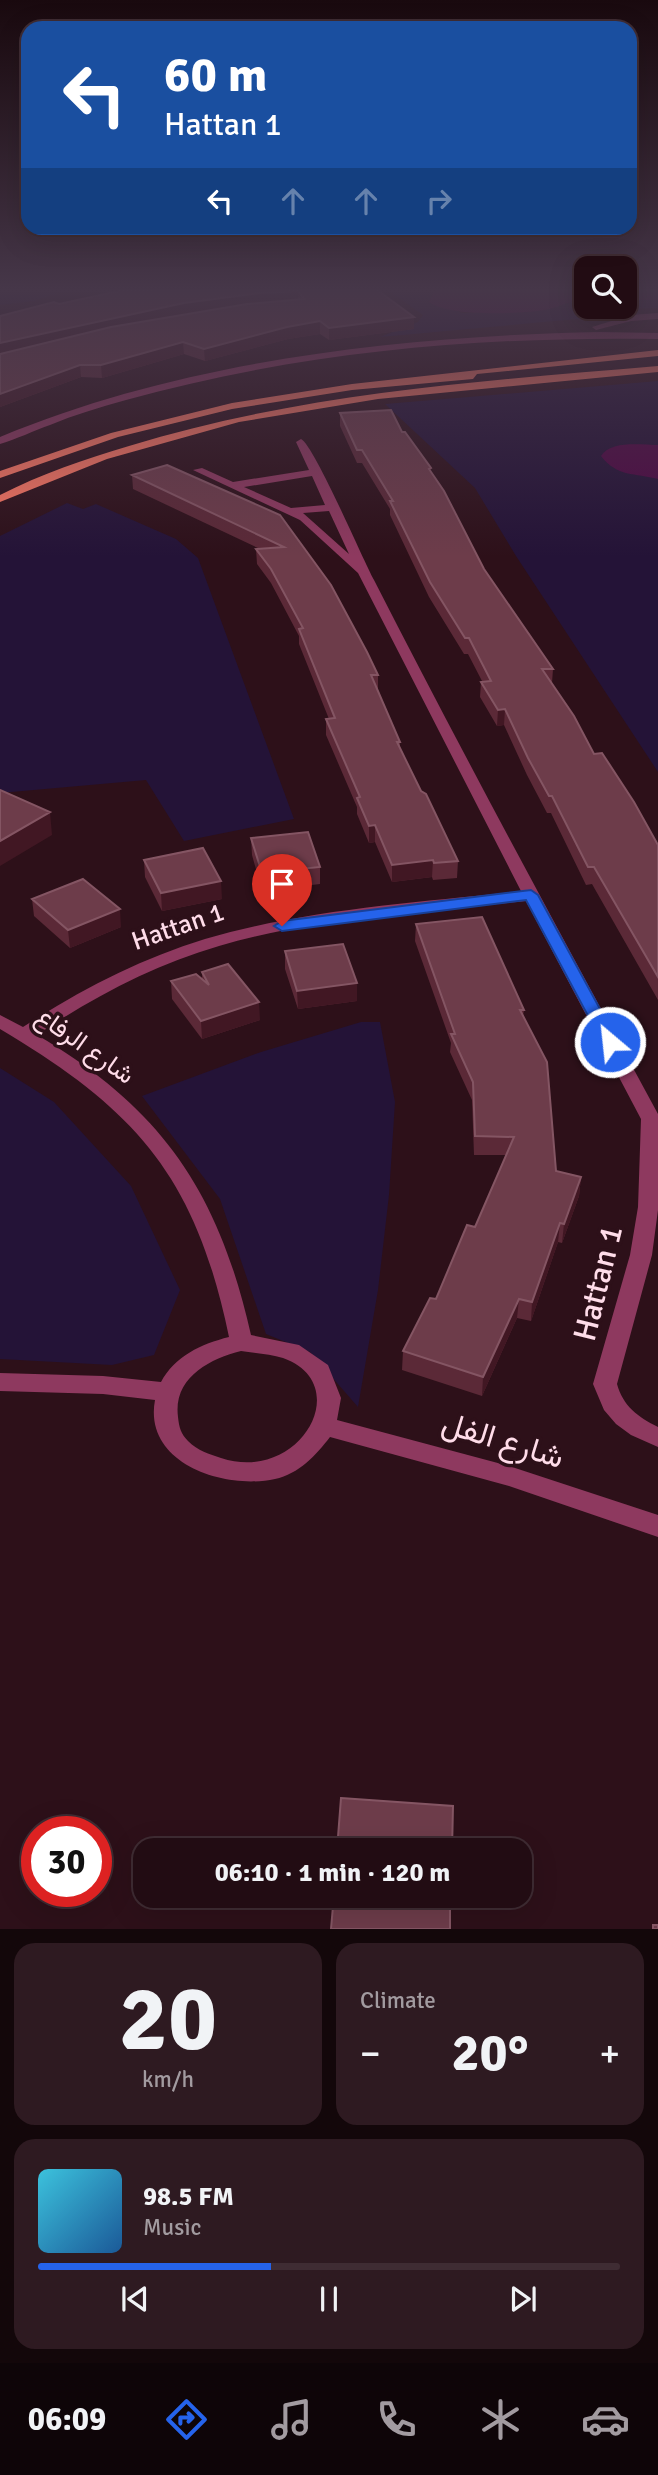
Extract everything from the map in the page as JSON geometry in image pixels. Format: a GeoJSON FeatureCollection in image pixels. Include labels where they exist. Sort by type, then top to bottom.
{"type":"FeatureCollection","features":[{"type":"Feature","properties":{"kind":"main road"},"geometry":{"type":"LineString","coordinates":[[0,475],[102,438],[251,401],[327,389],[442,377]]}},
{"type":"Feature","properties":{"kind":"main road"},"geometry":{"type":"LineString","coordinates":[[433,378],[446,377]]}},
{"type":"Feature","properties":{"kind":"main road"},"geometry":{"type":"LineString","coordinates":[[0,499],[79,466],[196,429],[340,401],[574,377]]}},
{"type":"Feature","properties":{"kind":"main road"},"geometry":{"type":"LineString","coordinates":[[449,389],[658,379]]}},
{"type":"Feature","properties":{"kind":"street"},"geometry":{"type":"LineString","coordinates":[[0,440],[85,410],[209,377]]}},
{"type":"Feature","properties":{"kind":"street","name":"Hattan 1"},"geometry":{"type":"LineString","coordinates":[[301,442],[335,507],[367,579],[531,895],[654,1124],[648,1207],[649,1256],[605,1384],[609,1402],[622,1418],[658,1437]]}},
{"type":"Feature","properties":{"kind":"street"},"geometry":{"type":"LineString","coordinates":[[198,470],[293,511],[313,524],[367,579]]}},
{"type":"Feature","properties":{"kind":"street"},"geometry":{"type":"LineString","coordinates":[[232,485],[317,472]]}},
{"type":"Feature","properties":{"kind":"street"},"geometry":{"type":"LineString","coordinates":[[293,511],[335,507]]}},
{"type":"Feature","properties":{"kind":"street","name":"Hattan 1"},"geometry":{"type":"LineString","coordinates":[[25,1034],[72,1003],[120,977],[172,956],[226,939],[282,926],[531,895]]}},
{"type":"Feature","properties":{"kind":"street","name":"شارع الرفاع"},"geometry":{"type":"LineString","coordinates":[[0,1021],[78,1067],[125,1107],[166,1153],[200,1206],[225,1266],[241,1342]]}},
{"type":"Feature","properties":{"kind":"street"},"geometry":{"type":"LineString","coordinates":[[241,1342],[268,1343],[293,1351],[313,1365],[326,1383],[331,1405],[326,1426],[313,1446],[292,1462],[267,1471],[239,1474],[210,1468],[186,1455],[170,1436],[164,1414],[167,1392],[177,1373],[196,1358],[217,1347],[241,1342]]}},
{"type":"Feature","properties":{"kind":"street"},"geometry":{"type":"LineString","coordinates":[[0,1382],[103,1385],[167,1392]]}},
{"type":"Feature","properties":{"kind":"street","name":"شارع الفل"},"geometry":{"type":"LineString","coordinates":[[326,1426],[509,1476],[658,1526]]}},
{"type":"Feature","properties":{"kind":"shaded area"},"geometry":{"type":"Polygon","coordinates":[[[658,381],[658,772],[516,556],[475,488],[385,404],[658,381]]]}},
{"type":"Feature","properties":{"kind":"shaded area"},"geometry":{"type":"Polygon","coordinates":[[[619,445],[658,445],[658,479],[620,471],[601,456],[619,445]]]}},
{"type":"Feature","properties":{"kind":"shaded area"},"geometry":{"type":"Polygon","coordinates":[[[67,503],[83,509],[96,504],[176,539],[198,558],[294,819],[184,841],[146,780],[0,793],[0,536],[67,503]]]}},
{"type":"Feature","properties":{"kind":"shaded area"},"geometry":{"type":"Polygon","coordinates":[[[361,1022],[380,1022],[395,1102],[389,1195],[378,1290],[358,1407],[310,1352],[266,1334],[220,1199],[142,1096],[261,1052],[361,1022]]]}},
{"type":"Feature","properties":{"kind":"shaded area"},"geometry":{"type":"Polygon","coordinates":[[[0,1068],[54,1102],[131,1186],[180,1290],[154,1355],[112,1365],[0,1359],[0,1068]]]}},
{"type":"Feature","properties":{"kind":"building"},"geometry":{"type":"Polygon","coordinates":[[[0,377],[47,377],[0,394],[0,377]]]}},
{"type":"Feature","properties":{"kind":"building"},"geometry":{"type":"Polygon","coordinates":[[[391,410],[402,432],[405,432],[431,468],[429,469],[444,491],[484,569],[553,669],[542,669],[574,716],[594,754],[602,753],[658,845],[658,977],[594,867],[588,867],[552,796],[549,796],[528,758],[505,709],[498,710],[481,682],[491,681],[469,638],[465,638],[430,582],[390,501],[393,501],[362,450],[357,450],[340,413],[391,410]]]}},
{"type":"Feature","properties":{"kind":"building"},"geometry":{"type":"Polygon","coordinates":[[[167,465],[280,515],[331,585],[367,652],[378,675],[371,675],[400,742],[397,742],[458,861],[434,863],[433,860],[392,865],[375,825],[369,826],[357,798],[360,797],[326,719],[335,718],[299,629],[303,628],[271,569],[256,549],[284,547],[132,475],[167,465]]]}},
{"type":"Feature","properties":{"kind":"building"},"geometry":{"type":"Polygon","coordinates":[[[0,790],[50,812],[0,841],[0,790]]]}},
{"type":"Feature","properties":{"kind":"building"},"geometry":{"type":"Polygon","coordinates":[[[308,832],[320,867],[262,873],[251,838],[308,832]]]}},
{"type":"Feature","properties":{"kind":"building"},"geometry":{"type":"Polygon","coordinates":[[[203,848],[221,881],[161,893],[144,860],[203,848]]]}},
{"type":"Feature","properties":{"kind":"building"},"geometry":{"type":"Polygon","coordinates":[[[83,879],[120,909],[68,930],[32,899],[83,879]]]}},
{"type":"Feature","properties":{"kind":"building"},"geometry":{"type":"Polygon","coordinates":[[[482,917],[524,1010],[520,1010],[547,1062],[556,1171],[581,1177],[564,1224],[560,1223],[532,1302],[519,1299],[483,1377],[403,1351],[430,1298],[436,1299],[467,1225],[475,1227],[514,1137],[475,1136],[473,1082],[451,1034],[455,1034],[416,924],[482,917]]]}},
{"type":"Feature","properties":{"kind":"building"},"geometry":{"type":"Polygon","coordinates":[[[343,944],[357,983],[297,991],[285,951],[343,944]]]}},
{"type":"Feature","properties":{"kind":"building"},"geometry":{"type":"Polygon","coordinates":[[[228,964],[259,1002],[201,1021],[171,981],[196,974],[209,985],[202,972],[228,964]]]}},
{"type":"Feature","properties":{"kind":"building"},"geometry":{"type":"Polygon","coordinates":[[[341,1798],[453,1806],[452,1838],[338,1838],[341,1798]]]}},
{"type":"Feature","properties":{"kind":"building"},"geometry":{"type":"Polygon","coordinates":[[[333,1908],[450,1908],[450,1929],[331,1929],[333,1908]]]}},
{"type":"Feature","properties":{"kind":"route"},"geometry":{"type":"LineString","coordinates":[[282,926],[531,895],[610,1042]]}}]}
